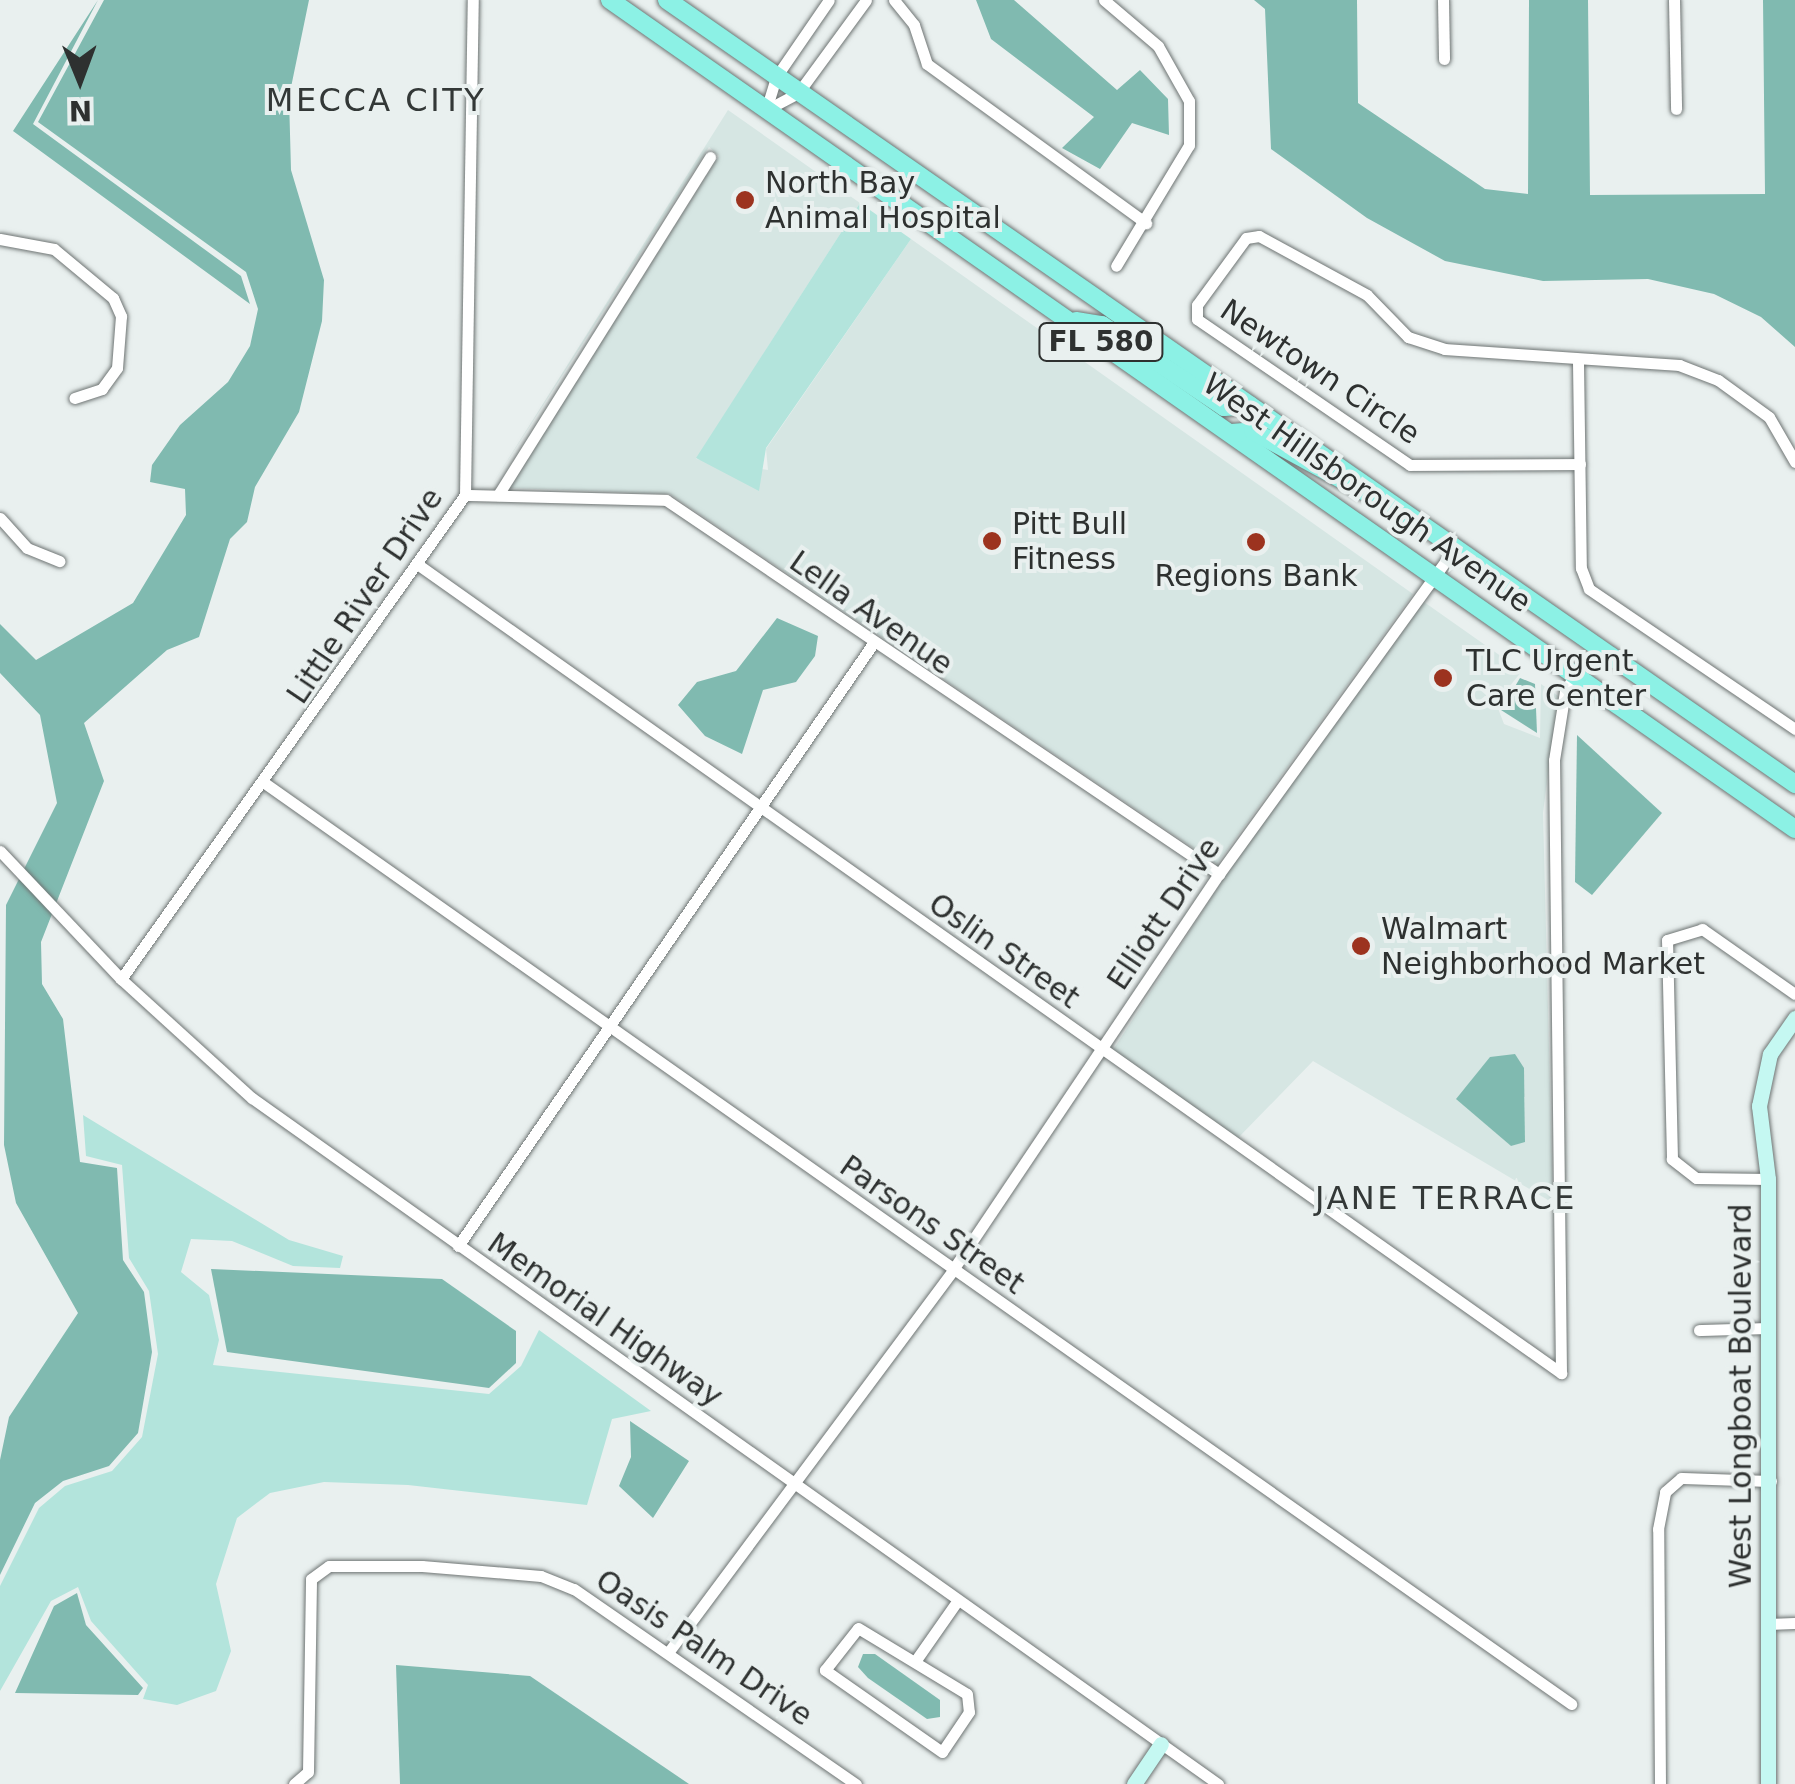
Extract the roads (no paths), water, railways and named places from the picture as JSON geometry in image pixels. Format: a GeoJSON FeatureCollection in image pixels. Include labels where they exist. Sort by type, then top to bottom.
{"type":"FeatureCollection","features":[{"type":"Feature","properties":{"kind":"main road","name":"West Hillsborough Avenue"},"geometry":{"type":"LineString","coordinates":[[610,0],[1436,574],[1795,829]]}},
{"type":"Feature","properties":{"kind":"main road","name":"West Hillsborough Avenue"},"geometry":{"type":"LineString","coordinates":[[668,0],[1795,784]]}},
{"type":"Feature","properties":{"kind":"main road"},"geometry":{"type":"LineString","coordinates":[[1070,320],[1102,325],[1224,407],[1250,405]]}},
{"type":"Feature","properties":{"kind":"main road"},"geometry":{"type":"LineString","coordinates":[[1232,433],[1253,431],[1335,481],[1387,499]]}},
{"type":"Feature","properties":{"kind":"street","name":"Little River Drive"},"geometry":{"type":"LineString","coordinates":[[121,979],[266,784],[420,566],[465,495],[473,0]]}},
{"type":"Feature","properties":{"kind":"street"},"geometry":{"type":"LineString","coordinates":[[766,110],[776,77],[829,0]]}},
{"type":"Feature","properties":{"kind":"street"},"geometry":{"type":"LineString","coordinates":[[766,110],[798,93],[866,0]]}},
{"type":"Feature","properties":{"kind":"street"},"geometry":{"type":"LineString","coordinates":[[894,0],[914,25],[927,64],[1146,223]]}},
{"type":"Feature","properties":{"kind":"street"},"geometry":{"type":"LineString","coordinates":[[1104,0],[1158,46],[1189,101],[1189,145],[1146,223],[1116,266]]}},
{"type":"Feature","properties":{"kind":"street"},"geometry":{"type":"LineString","coordinates":[[1443,0],[1444,59]]}},
{"type":"Feature","properties":{"kind":"street"},"geometry":{"type":"LineString","coordinates":[[1674,0],[1676,109]]}},
{"type":"Feature","properties":{"kind":"street"},"geometry":{"type":"LineString","coordinates":[[498,495],[710,157]]}},
{"type":"Feature","properties":{"kind":"street","name":"Newtown Circle"},"geometry":{"type":"LineString","coordinates":[[1580,464],[1410,466],[1197,319],[1197,305],[1246,238],[1260,236],[1366,295],[1408,337],[1444,349],[1578,362],[1679,366],[1718,380],[1769,416],[1795,462]]}},
{"type":"Feature","properties":{"kind":"street"},"geometry":{"type":"LineString","coordinates":[[0,239],[54,249],[113,298],[121,316],[117,368],[102,389],[74,398]]}},
{"type":"Feature","properties":{"kind":"street"},"geometry":{"type":"LineString","coordinates":[[1578,362],[1581,568],[1589,589],[1795,730]]}},
{"type":"Feature","properties":{"kind":"street","name":"Lella Avenue"},"geometry":{"type":"LineString","coordinates":[[465,495],[666,500],[872,646],[1219,874]]}},
{"type":"Feature","properties":{"kind":"street"},"geometry":{"type":"LineString","coordinates":[[0,518],[27,548],[60,561]]}},
{"type":"Feature","properties":{"kind":"street","name":"Elliott Drive"},"geometry":{"type":"LineString","coordinates":[[670,1650],[952,1270],[1104,1052],[1219,874],[1456,546]]}},
{"type":"Feature","properties":{"kind":"street","name":"Oslin Street"},"geometry":{"type":"LineString","coordinates":[[420,566],[1561,1373],[1554,760],[1565,691],[1576,672]]}},
{"type":"Feature","properties":{"kind":"street"},"geometry":{"type":"LineString","coordinates":[[458,1246],[872,646]]}},
{"type":"Feature","properties":{"kind":"street","name":"Parsons Street"},"geometry":{"type":"LineString","coordinates":[[266,784],[1571,1704]]}},
{"type":"Feature","properties":{"kind":"street","name":"Memorial Highway"},"geometry":{"type":"LineString","coordinates":[[0,851],[121,979],[252,1098],[1218,1784]]}},
{"type":"Feature","properties":{"kind":"street"},"geometry":{"type":"LineString","coordinates":[[1768,1179],[1696,1178],[1672,1158],[1667,940],[1702,929],[1795,994]]}},
{"type":"Feature","properties":{"kind":"street","name":"West Longboat Boulevard"},"geometry":{"type":"LineString","coordinates":[[1768,1784],[1770,1328],[1768,1179],[1759,1106],[1770,1054],[1795,1018]]}},
{"type":"Feature","properties":{"kind":"street"},"geometry":{"type":"LineString","coordinates":[[1700,1330],[1770,1328]]}},
{"type":"Feature","properties":{"kind":"street"},"geometry":{"type":"LineString","coordinates":[[1660,1784],[1658,1529],[1665,1492],[1681,1478],[1771,1481]]}},
{"type":"Feature","properties":{"kind":"street","name":"Oasis Palm Drive"},"geometry":{"type":"LineString","coordinates":[[294,1784],[308,1772],[311,1580],[328,1566],[541,1576],[670,1650],[856,1784]]}},
{"type":"Feature","properties":{"kind":"street"},"geometry":{"type":"LineString","coordinates":[[916,1660],[958,1600]]}},
{"type":"Feature","properties":{"kind":"street"},"geometry":{"type":"LineString","coordinates":[[1767,1624],[1795,1623]]}},
{"type":"Feature","properties":{"kind":"street"},"geometry":{"type":"LineString","coordinates":[[858,1628],[916,1660],[968,1698],[969,1712],[942,1752],[825,1670],[858,1628]]}},
{"type":"Feature","properties":{"kind":"street"},"geometry":{"type":"LineString","coordinates":[[1134,1784],[1161,1744]]}},
{"type":"Feature","properties":{"kind":"place","name":"North Bay Animal Hospital"},"geometry":{"type":"Point","coordinates":[745,200]}},
{"type":"Feature","properties":{"kind":"place","name":"Pitt Bull Fitness"},"geometry":{"type":"Point","coordinates":[992,541]}},
{"type":"Feature","properties":{"kind":"place","name":"Regions Bank"},"geometry":{"type":"Point","coordinates":[1256,542]}},
{"type":"Feature","properties":{"kind":"place","name":"TLC Urgent Care Center"},"geometry":{"type":"Point","coordinates":[1443,678]}},
{"type":"Feature","properties":{"kind":"place","name":"Walmart Neighborhood Market"},"geometry":{"type":"Point","coordinates":[1361,946]}},
{"type":"Feature","properties":{"kind":"district","name":"MECCA CITY"},"geometry":{"type":"Point","coordinates":[376,100]}},
{"type":"Feature","properties":{"kind":"district","name":"JANE TERRACE"},"geometry":{"type":"Point","coordinates":[1446,1198]}}]}
